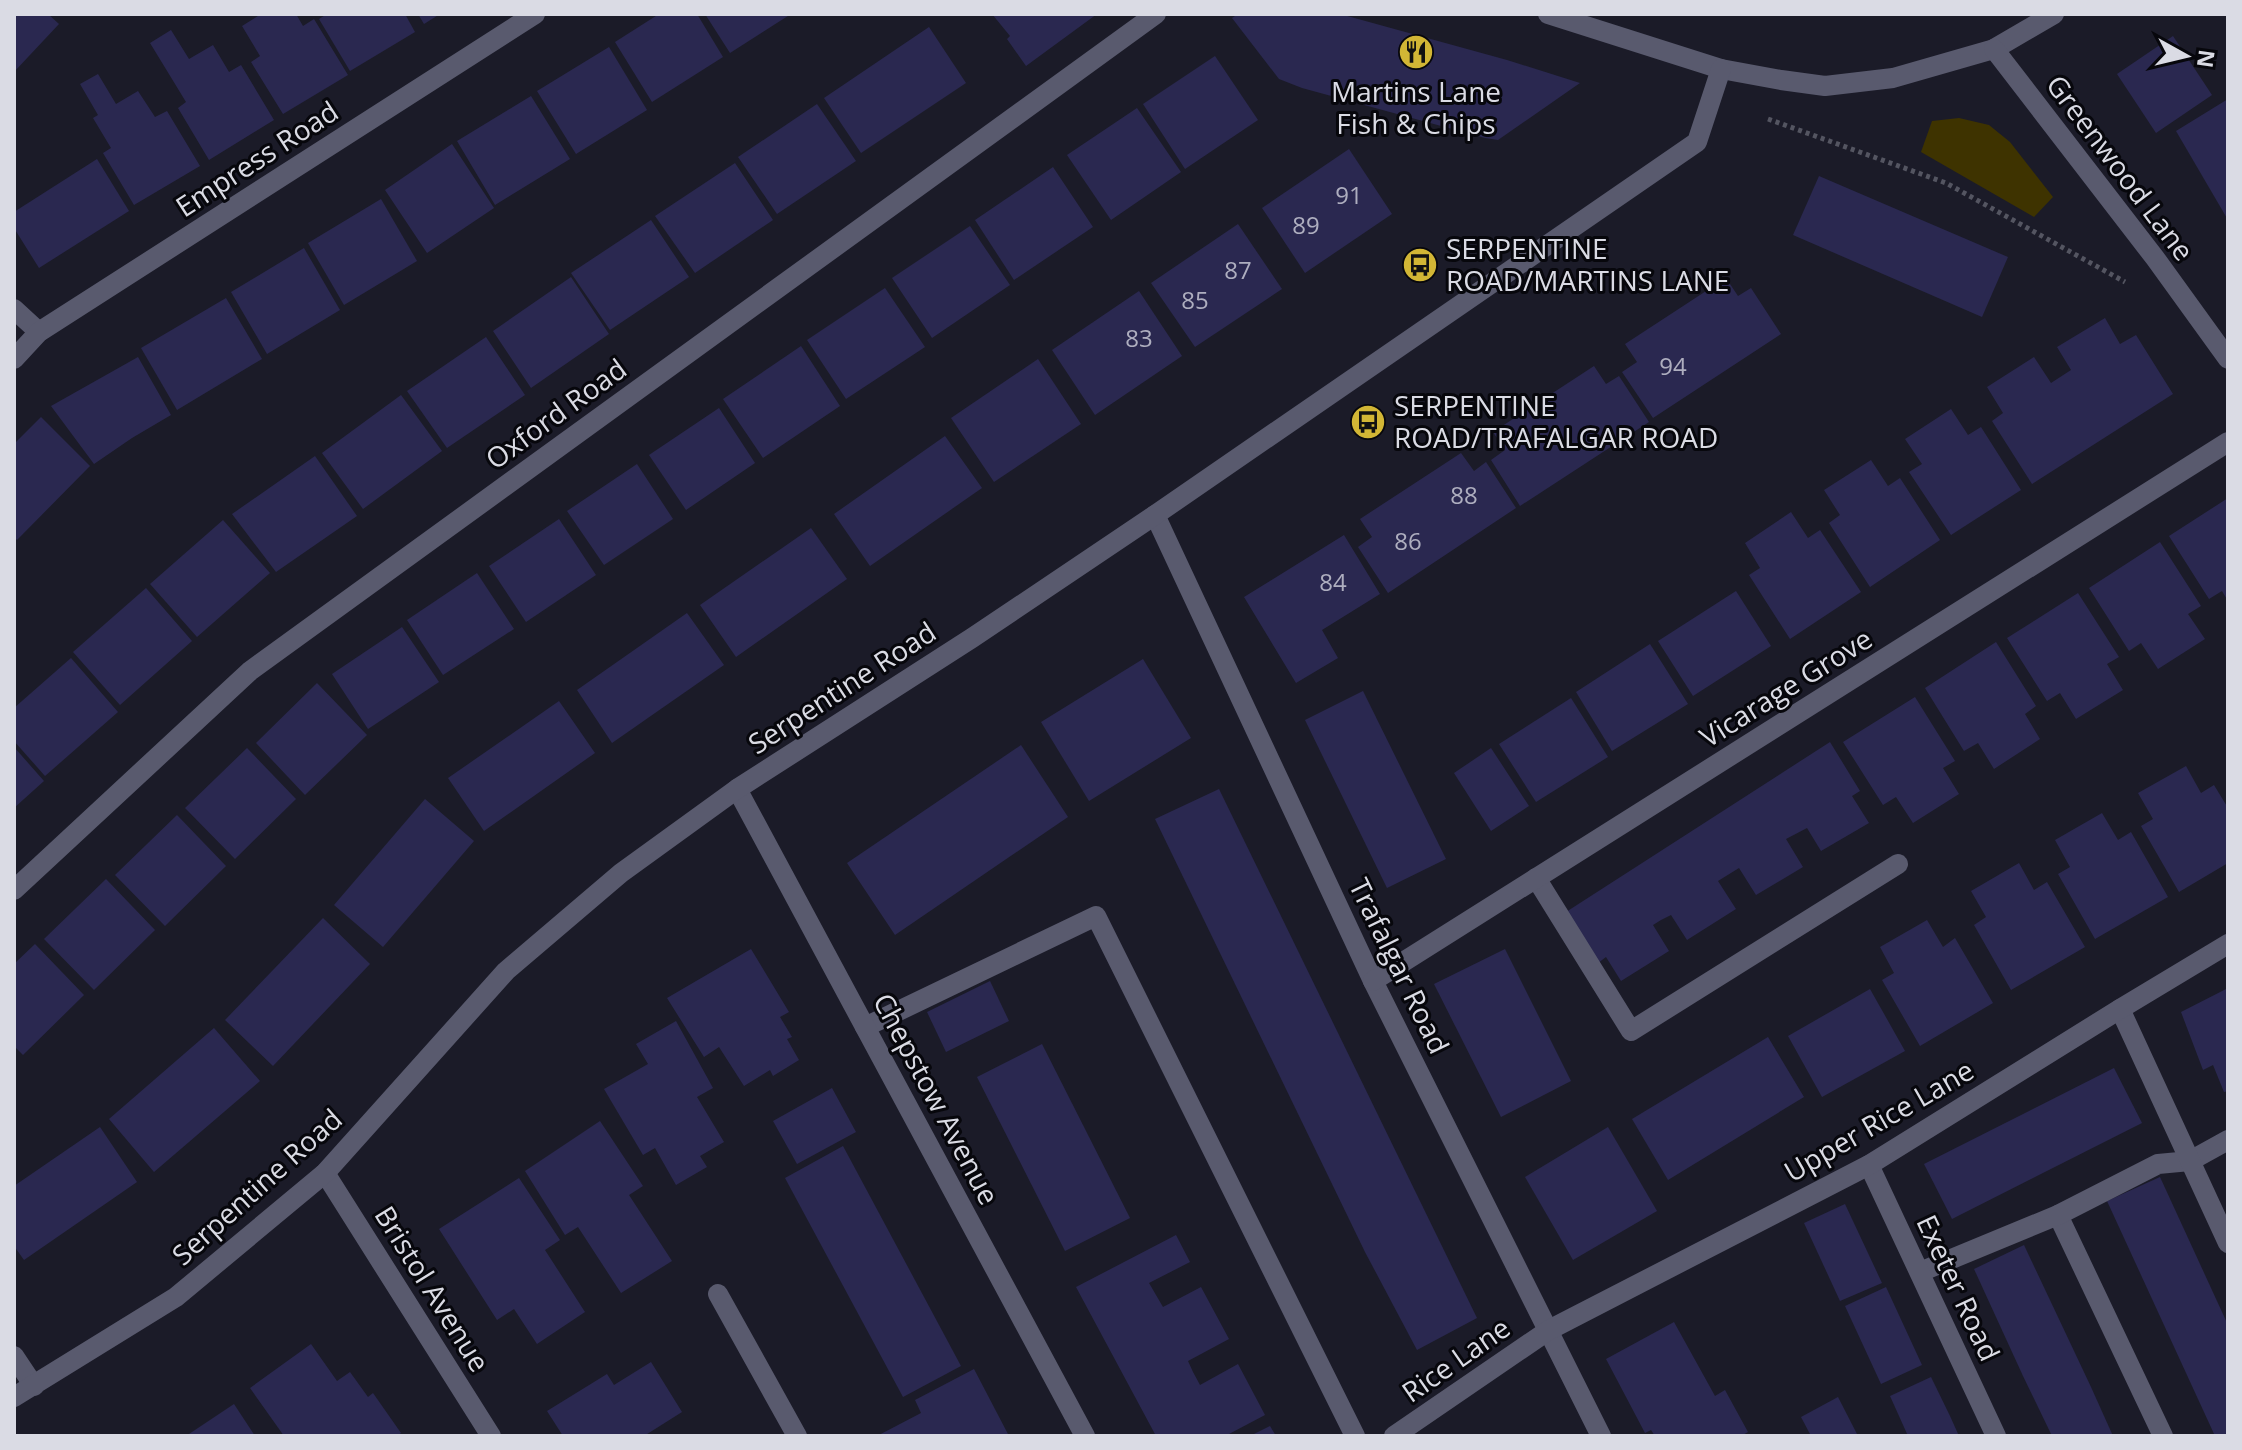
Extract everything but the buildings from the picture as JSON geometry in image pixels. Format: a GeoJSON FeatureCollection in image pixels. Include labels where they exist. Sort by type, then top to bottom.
{"type":"FeatureCollection","features":[{"type":"Feature","properties":{"kind":"street","name":"Empress Road"},"geometry":{"type":"LineString","coordinates":[[14,359],[39,332],[535,14]]}},
{"type":"Feature","properties":{"kind":"street","name":"Oxford Road"},"geometry":{"type":"LineString","coordinates":[[14,890],[250,671],[1156,14]]}},
{"type":"Feature","properties":{"kind":"street"},"geometry":{"type":"LineString","coordinates":[[1548,14],[1721,69],[1825,86],[1893,78],[1994,49],[2054,14]]}},
{"type":"Feature","properties":{"kind":"street","name":"Greenwood Lane"},"geometry":{"type":"LineString","coordinates":[[1994,49],[2224,346]]}},
{"type":"Feature","properties":{"kind":"street","name":"Serpentine Road"},"geometry":{"type":"LineString","coordinates":[[14,1397],[176,1297],[325,1173],[506,971],[621,873],[737,789],[972,638],[1155,515],[1697,142],[1721,69]]}},
{"type":"Feature","properties":{"kind":"street"},"geometry":{"type":"LineString","coordinates":[[14,309],[39,332]]}},
{"type":"Feature","properties":{"kind":"street","name":"Vicarage Grove"},"geometry":{"type":"LineString","coordinates":[[1373,981],[2228,442]]}},
{"type":"Feature","properties":{"kind":"street","name":"Trafalgar Road"},"geometry":{"type":"LineString","coordinates":[[1155,515],[1373,981],[1601,1436]]}},
{"type":"Feature","properties":{"kind":"street","name":"Chepstow Avenue"},"geometry":{"type":"LineString","coordinates":[[737,789],[1085,1436]]}},
{"type":"Feature","properties":{"kind":"street"},"geometry":{"type":"LineString","coordinates":[[1536,878],[1631,1031],[1898,864]]}},
{"type":"Feature","properties":{"kind":"street"},"geometry":{"type":"LineString","coordinates":[[865,1027],[1096,916],[1355,1436]]}},
{"type":"Feature","properties":{"kind":"street","name":"Upper Rice Lane"},"geometry":{"type":"LineString","coordinates":[[1549,1330],[1869,1165],[2228,944]]}},
{"type":"Feature","properties":{"kind":"street"},"geometry":{"type":"LineString","coordinates":[[2120,1009],[2228,1243]]}},
{"type":"Feature","properties":{"kind":"street"},"geometry":{"type":"LineString","coordinates":[[1920,1272],[2058,1215],[2158,1164],[2190,1161],[2228,1140]]}},
{"type":"Feature","properties":{"kind":"street","name":"Exeter Road"},"geometry":{"type":"LineString","coordinates":[[1869,1165],[1996,1436]]}},
{"type":"Feature","properties":{"kind":"street","name":"Bristol Avenue"},"geometry":{"type":"LineString","coordinates":[[325,1173],[491,1436]]}},
{"type":"Feature","properties":{"kind":"street"},"geometry":{"type":"LineString","coordinates":[[2058,1215],[2163,1436]]}},
{"type":"Feature","properties":{"kind":"street"},"geometry":{"type":"LineString","coordinates":[[718,1294],[797,1436]]}},
{"type":"Feature","properties":{"kind":"street","name":"Rice Lane"},"geometry":{"type":"LineString","coordinates":[[1394,1436],[1549,1330]]}},
{"type":"Feature","properties":{"kind":"street"},"geometry":{"type":"LineString","coordinates":[[14,1356],[34,1386]]}},
{"type":"Feature","properties":{"kind":"path"},"geometry":{"type":"LineString","coordinates":[[1711,98],[1946,183],[2135,288]]}},
{"type":"Feature","properties":{"kind":"shaded area"},"geometry":{"type":"Polygon","coordinates":[[[1959,118],[1989,125],[2010,142],[2053,197],[2034,217],[1921,152],[1932,121],[1959,118]]]}},
{"type":"Feature","properties":{"kind":"place","name":"Martins Lane Fish & Chips"},"geometry":{"type":"Point","coordinates":[1416,52]}},
{"type":"Feature","properties":{"kind":"place","name":"SERPENTINE ROAD/MARTINS LANE"},"geometry":{"type":"Point","coordinates":[1420,265]}},
{"type":"Feature","properties":{"kind":"place","name":"SERPENTINE ROAD/TRAFALGAR ROAD"},"geometry":{"type":"Point","coordinates":[1368,422]}}]}
